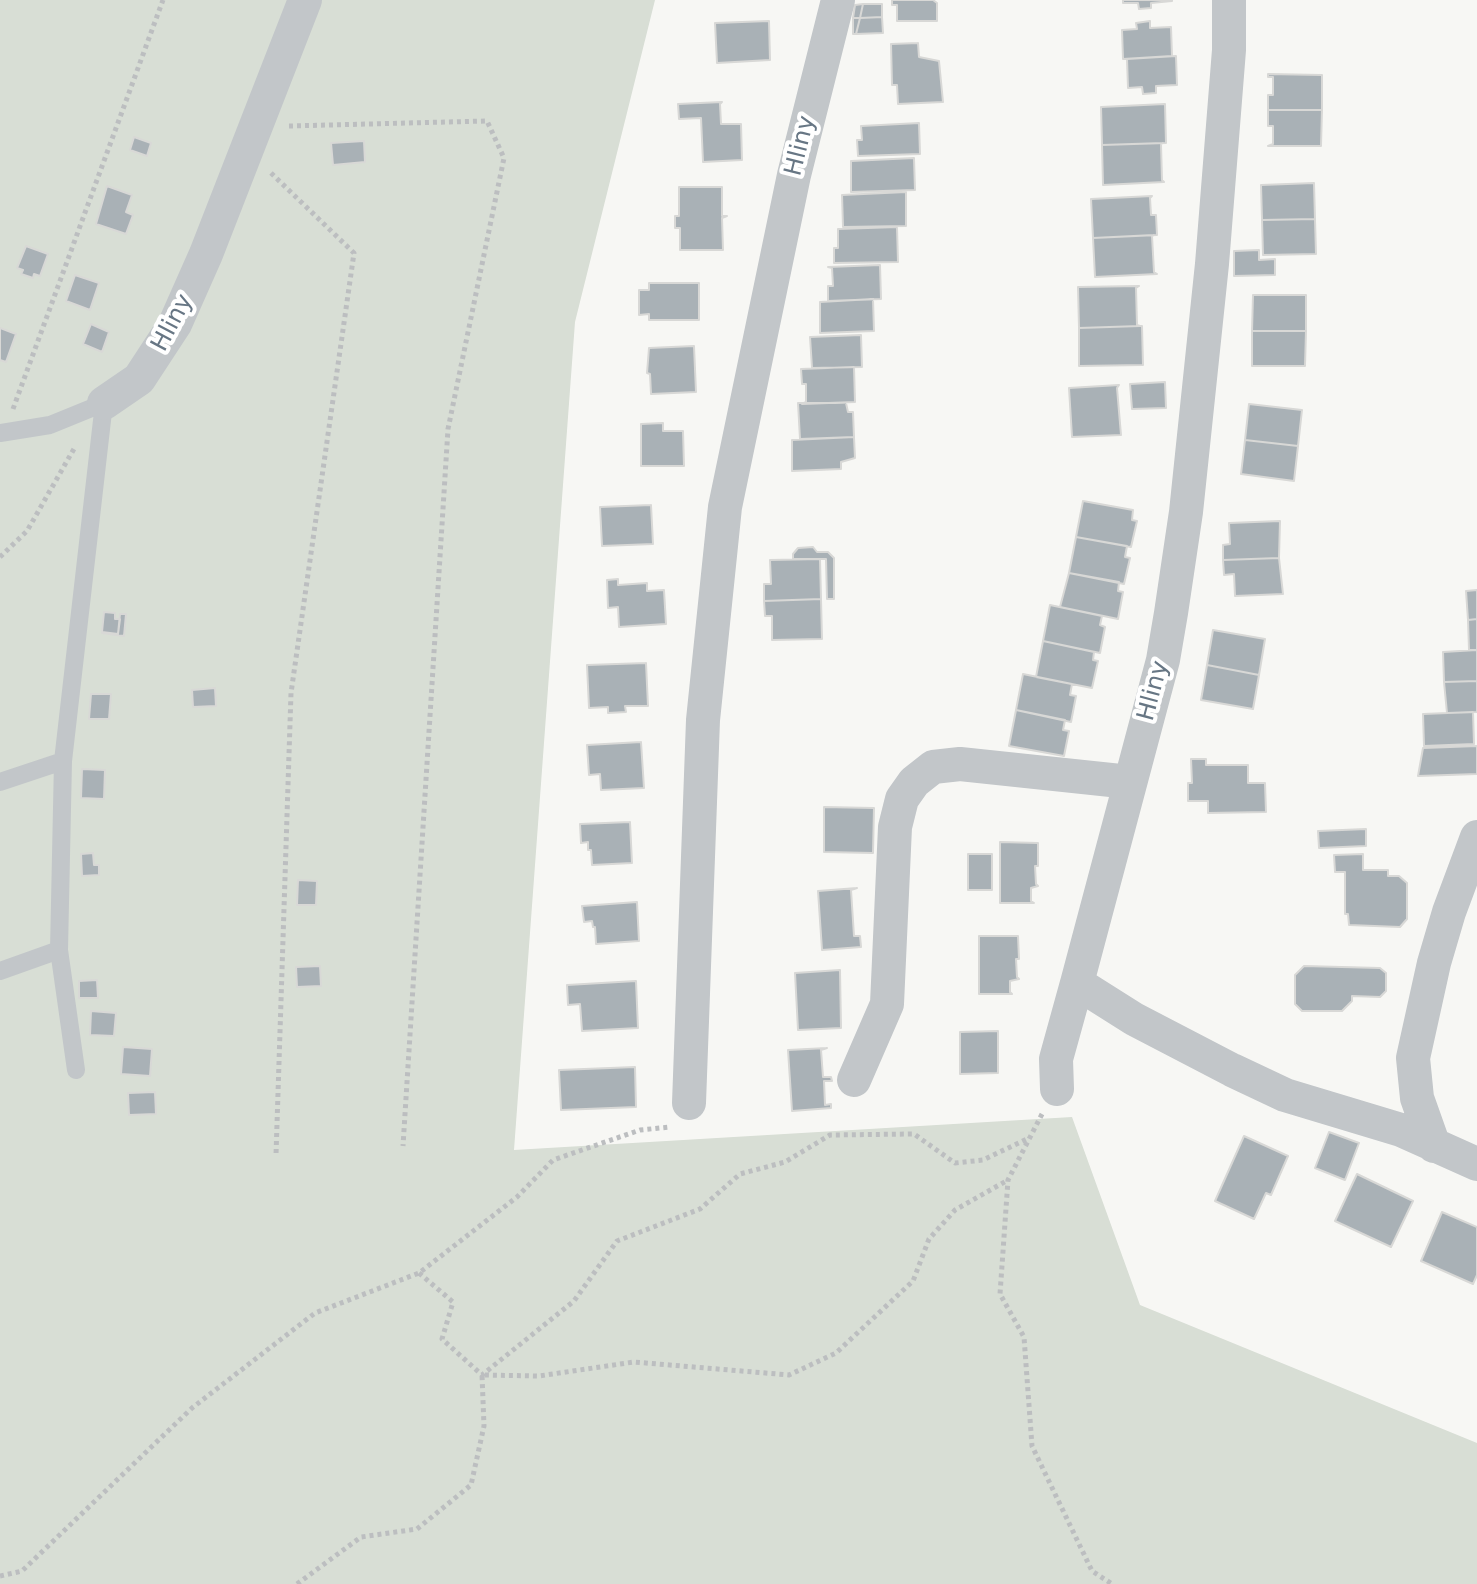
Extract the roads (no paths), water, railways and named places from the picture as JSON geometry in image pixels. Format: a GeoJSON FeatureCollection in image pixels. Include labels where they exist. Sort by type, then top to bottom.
{"type":"FeatureCollection","features":[{"type":"Feature","properties":{"kind":"street","name":"Hliny"},"geometry":{"type":"LineString","coordinates":[[104,403],[139,379],[175,324],[206,254],[305,0]]}},
{"type":"Feature","properties":{"kind":"street","name":"Hliny"},"geometry":{"type":"LineString","coordinates":[[689,1103],[703,720],[725,507],[794,175],[838,0]]}},
{"type":"Feature","properties":{"kind":"street","name":"Hliny"},"geometry":{"type":"LineString","coordinates":[[1057,1089],[1056,1059],[1163,660],[1186,512],[1212,264],[1229,50],[1229,0]]}},
{"type":"Feature","properties":{"kind":"street"},"geometry":{"type":"LineString","coordinates":[[854,1080],[887,1004],[895,827],[902,799],[914,782],[933,767],[960,764],[1130,782]]}},
{"type":"Feature","properties":{"kind":"street"},"geometry":{"type":"LineString","coordinates":[[1434,1146],[1417,1098],[1413,1058],[1445,924],[1477,837]]}},
{"type":"Feature","properties":{"kind":"street"},"geometry":{"type":"LineString","coordinates":[[1077,983],[1134,1019],[1285,1095],[1401,1130],[1477,1164]]}},
{"type":"Feature","properties":{"kind":"lane"},"geometry":{"type":"LineString","coordinates":[[2,433],[50,425],[104,403],[63,761],[59,950],[76,1070]]}},
{"type":"Feature","properties":{"kind":"lane"},"geometry":{"type":"LineString","coordinates":[[0,782],[63,761]]}},
{"type":"Feature","properties":{"kind":"lane"},"geometry":{"type":"LineString","coordinates":[[0,971],[59,950]]}}]}
